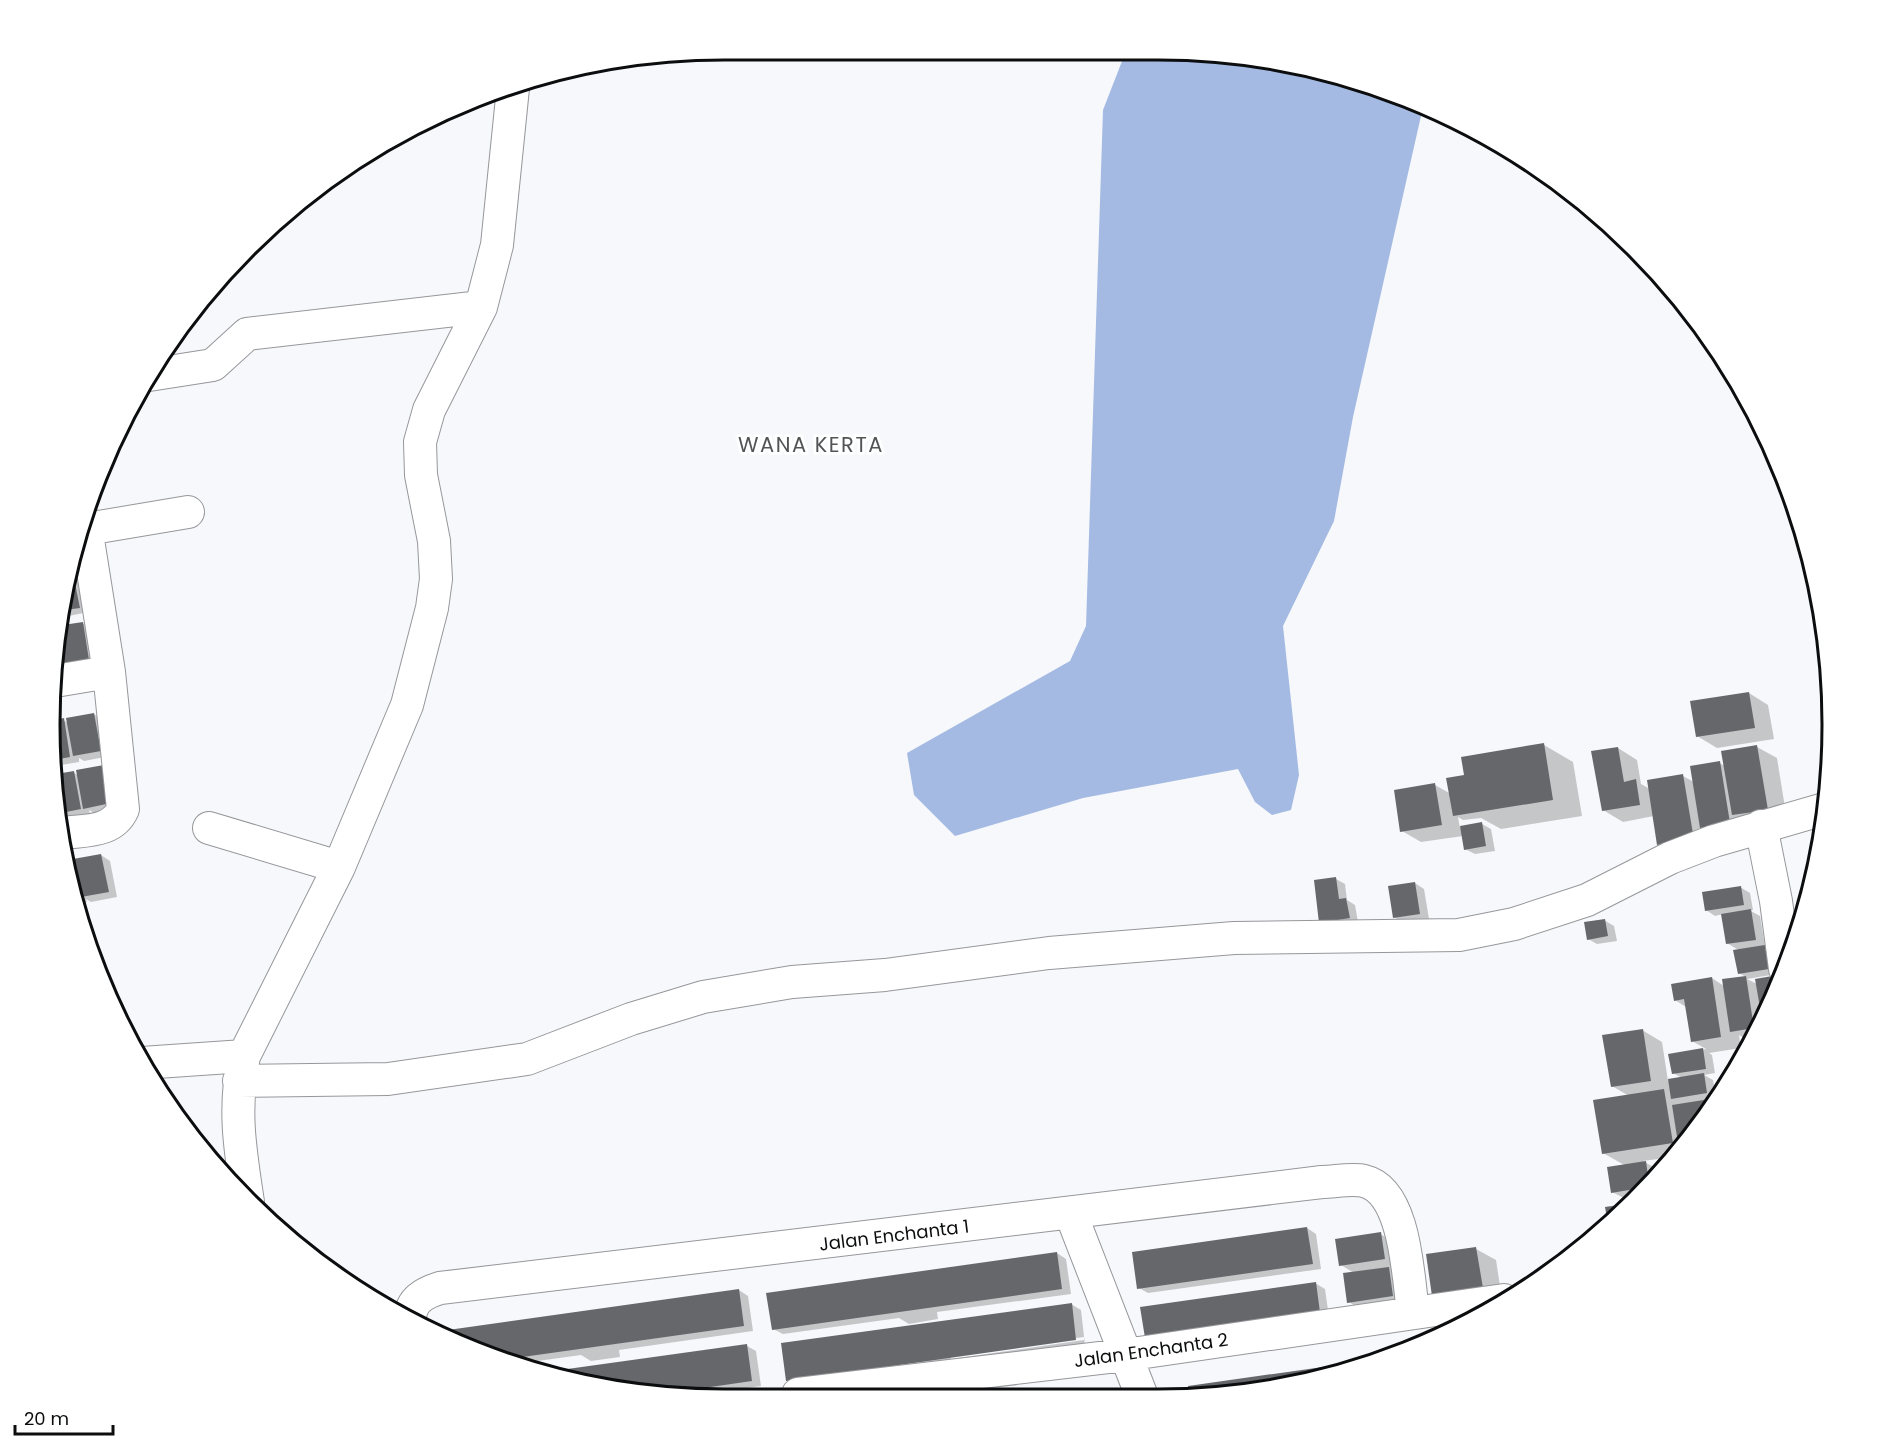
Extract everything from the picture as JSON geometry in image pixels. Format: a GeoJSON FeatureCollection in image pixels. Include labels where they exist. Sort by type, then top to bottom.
{"type":"FeatureCollection","features":[{"type":"Feature","properties":{"kind":"street"},"geometry":{"type":"LineString","coordinates":[[245,1184],[237,1127],[242,1069],[339,867],[407,705],[429,618],[436,570],[434,541],[421,475],[420,442],[429,410],[481,307],[497,245],[512,95]]}},
{"type":"Feature","properties":{"kind":"street"},"geometry":{"type":"LineString","coordinates":[[161,373],[213,365],[247,334],[481,307]]}},
{"type":"Feature","properties":{"kind":"street"},"geometry":{"type":"LineString","coordinates":[[91,525],[188,512]]}},
{"type":"Feature","properties":{"kind":"street"},"geometry":{"type":"LineString","coordinates":[[69,832],[110,826],[118,820],[123,809],[109,672],[87,541]]}},
{"type":"Feature","properties":{"kind":"street"},"geometry":{"type":"LineString","coordinates":[[61,680],[109,672]]}},
{"type":"Feature","properties":{"kind":"street"},"geometry":{"type":"LineString","coordinates":[[153,1064],[388,1079],[528,1059],[631,1019],[703,997],[792,982],[885,975],[1049,953],[1234,938],[1460,935],[1514,924],[1587,900],[1670,858],[1761,826],[1816,811]]}},
{"type":"Feature","properties":{"kind":"street"},"geometry":{"type":"LineString","coordinates":[[1761,826],[1776,901],[1782,950]]}},
{"type":"Feature","properties":{"kind":"street"},"geometry":{"type":"LineString","coordinates":[[209,828],[339,867]]}},
{"type":"Feature","properties":{"kind":"street","name":"Jalan Enchanta 1"},"geometry":{"type":"LineString","coordinates":[[417,1305],[440,1288],[1071,1214],[1322,1182],[1364,1181],[1390,1200],[1401,1230],[1413,1312]]}},
{"type":"Feature","properties":{"kind":"street"},"geometry":{"type":"LineString","coordinates":[[1071,1214],[1139,1389]]}},
{"type":"Feature","properties":{"kind":"street","name":"Jalan Enchanta 2"},"geometry":{"type":"LineString","coordinates":[[839,1389],[1125,1354],[1485,1302]]}},
{"type":"Feature","properties":{"kind":"water"},"geometry":{"type":"Polygon","coordinates":[[[1122,60],[1158,60],[1201,61],[1287,73],[1371,95],[1421,115],[1353,417],[1334,521],[1283,626],[1299,775],[1291,810],[1272,815],[1255,802],[1238,769],[1083,798],[955,836],[914,795],[907,753],[1070,661],[1086,626],[1103,110],[1122,60]]]}},
{"type":"Feature","properties":{"kind":"building"},"geometry":{"type":"Polygon","coordinates":[[[75,585],[80,608],[71,609],[75,585]]]}},
{"type":"Feature","properties":{"kind":"building"},"geometry":{"type":"Polygon","coordinates":[[[83,622],[89,660],[63,665],[68,624],[83,622]]]}},
{"type":"Feature","properties":{"kind":"building"},"geometry":{"type":"Polygon","coordinates":[[[1749,692],[1755,728],[1696,737],[1690,701],[1749,692]]]}},
{"type":"Feature","properties":{"kind":"building"},"geometry":{"type":"Polygon","coordinates":[[[94,713],[101,751],[73,756],[66,718],[94,713]]]}},
{"type":"Feature","properties":{"kind":"building"},"geometry":{"type":"Polygon","coordinates":[[[64,718],[70,757],[61,759],[60,724],[60,719],[64,718]]]}},
{"type":"Feature","properties":{"kind":"building"},"geometry":{"type":"Polygon","coordinates":[[[1544,743],[1553,800],[1453,816],[1446,778],[1464,775],[1461,757],[1544,743]]]}},
{"type":"Feature","properties":{"kind":"building"},"geometry":{"type":"Polygon","coordinates":[[[1757,745],[1768,810],[1732,815],[1721,751],[1757,745]]]}},
{"type":"Feature","properties":{"kind":"building"},"geometry":{"type":"Polygon","coordinates":[[[1618,747],[1624,782],[1636,779],[1640,805],[1602,811],[1591,751],[1618,747]]]}},
{"type":"Feature","properties":{"kind":"building"},"geometry":{"type":"Polygon","coordinates":[[[1720,761],[1730,823],[1700,828],[1690,766],[1720,761]]]}},
{"type":"Feature","properties":{"kind":"building"},"geometry":{"type":"Polygon","coordinates":[[[104,765],[111,803],[83,809],[76,770],[104,765]]]}},
{"type":"Feature","properties":{"kind":"building"},"geometry":{"type":"Polygon","coordinates":[[[74,771],[81,809],[66,812],[62,773],[74,771]]]}},
{"type":"Feature","properties":{"kind":"building"},"geometry":{"type":"Polygon","coordinates":[[[1683,774],[1694,840],[1657,845],[1647,780],[1683,774]]]}},
{"type":"Feature","properties":{"kind":"building"},"geometry":{"type":"Polygon","coordinates":[[[1435,783],[1442,825],[1400,832],[1394,790],[1435,783]]]}},
{"type":"Feature","properties":{"kind":"building"},"geometry":{"type":"Polygon","coordinates":[[[1482,822],[1486,846],[1464,850],[1460,826],[1482,822]]]}},
{"type":"Feature","properties":{"kind":"building"},"geometry":{"type":"Polygon","coordinates":[[[101,854],[109,892],[83,897],[74,859],[101,854]]]}},
{"type":"Feature","properties":{"kind":"building"},"geometry":{"type":"Polygon","coordinates":[[[1336,877],[1339,899],[1346,898],[1350,918],[1319,923],[1314,880],[1336,877]]]}},
{"type":"Feature","properties":{"kind":"building"},"geometry":{"type":"Polygon","coordinates":[[[1415,882],[1420,914],[1393,918],[1388,886],[1415,882]]]}},
{"type":"Feature","properties":{"kind":"building"},"geometry":{"type":"Polygon","coordinates":[[[1741,886],[1744,905],[1705,911],[1702,892],[1741,886]]]}},
{"type":"Feature","properties":{"kind":"building"},"geometry":{"type":"Polygon","coordinates":[[[1751,909],[1756,940],[1726,944],[1721,914],[1751,909]]]}},
{"type":"Feature","properties":{"kind":"building"},"geometry":{"type":"Polygon","coordinates":[[[1605,919],[1608,936],[1587,940],[1584,922],[1605,919]]]}},
{"type":"Feature","properties":{"kind":"building"},"geometry":{"type":"Polygon","coordinates":[[[1765,945],[1769,969],[1738,974],[1733,950],[1765,945]]]}},
{"type":"Feature","properties":{"kind":"building"},"geometry":{"type":"Polygon","coordinates":[[[1746,976],[1753,1019],[1747,1029],[1730,1032],[1722,979],[1746,976]]]}},
{"type":"Feature","properties":{"kind":"building"},"geometry":{"type":"Polygon","coordinates":[[[1772,976],[1759,1004],[1755,979],[1772,976]]]}},
{"type":"Feature","properties":{"kind":"building"},"geometry":{"type":"Polygon","coordinates":[[[1712,977],[1721,1037],[1691,1042],[1684,999],[1674,1001],[1671,984],[1712,977]]]}},
{"type":"Feature","properties":{"kind":"building"},"geometry":{"type":"Polygon","coordinates":[[[1643,1029],[1651,1081],[1611,1087],[1602,1035],[1643,1029]]]}},
{"type":"Feature","properties":{"kind":"building"},"geometry":{"type":"Polygon","coordinates":[[[1703,1048],[1706,1069],[1672,1074],[1668,1054],[1703,1048]]]}},
{"type":"Feature","properties":{"kind":"building"},"geometry":{"type":"Polygon","coordinates":[[[1704,1073],[1707,1093],[1671,1099],[1668,1079],[1704,1073]]]}},
{"type":"Feature","properties":{"kind":"building"},"geometry":{"type":"Polygon","coordinates":[[[1664,1089],[1673,1143],[1602,1154],[1593,1100],[1664,1089]]]}},
{"type":"Feature","properties":{"kind":"building"},"geometry":{"type":"Polygon","coordinates":[[[1706,1100],[1677,1138],[1672,1105],[1706,1100]]]}},
{"type":"Feature","properties":{"kind":"building"},"geometry":{"type":"Polygon","coordinates":[[[1646,1161],[1648,1173],[1631,1190],[1611,1193],[1607,1167],[1646,1161]]]}},
{"type":"Feature","properties":{"kind":"building"},"geometry":{"type":"Polygon","coordinates":[[[1615,1206],[1606,1214],[1605,1207],[1615,1206]]]}},
{"type":"Feature","properties":{"kind":"building"},"geometry":{"type":"Polygon","coordinates":[[[1307,1227],[1313,1264],[1137,1289],[1132,1252],[1307,1227]]]}},
{"type":"Feature","properties":{"kind":"building"},"geometry":{"type":"Polygon","coordinates":[[[1381,1232],[1385,1259],[1339,1266],[1335,1239],[1381,1232]]]}},
{"type":"Feature","properties":{"kind":"building"},"geometry":{"type":"Polygon","coordinates":[[[1476,1247],[1483,1288],[1432,1296],[1426,1254],[1476,1247]]]}},
{"type":"Feature","properties":{"kind":"building"},"geometry":{"type":"Polygon","coordinates":[[[1057,1252],[1062,1289],[772,1330],[766,1293],[1057,1252]]]}},
{"type":"Feature","properties":{"kind":"building"},"geometry":{"type":"Polygon","coordinates":[[[1389,1267],[1393,1296],[1347,1303],[1343,1273],[1389,1267]]]}},
{"type":"Feature","properties":{"kind":"building"},"geometry":{"type":"Polygon","coordinates":[[[1316,1282],[1321,1320],[1146,1344],[1140,1307],[1316,1282]]]}},
{"type":"Feature","properties":{"kind":"building"},"geometry":{"type":"Polygon","coordinates":[[[739,1289],[744,1326],[522,1357],[452,1329],[739,1289]]]}},
{"type":"Feature","properties":{"kind":"building"},"geometry":{"type":"Polygon","coordinates":[[[1072,1303],[1076,1340],[786,1381],[781,1343],[1072,1303]]]}},
{"type":"Feature","properties":{"kind":"building"},"geometry":{"type":"Polygon","coordinates":[[[747,1344],[752,1381],[700,1388],[681,1388],[595,1376],[566,1369],[747,1344]]]}},
{"type":"Feature","properties":{"kind":"building"},"geometry":{"type":"Polygon","coordinates":[[[1328,1366],[1244,1383],[1201,1388],[1188,1388],[1188,1386],[1328,1366]]]}},
{"type":"Feature","properties":{"kind":"district","name":"WANA KERTA"},"geometry":{"type":"Point","coordinates":[811,444]}}]}
